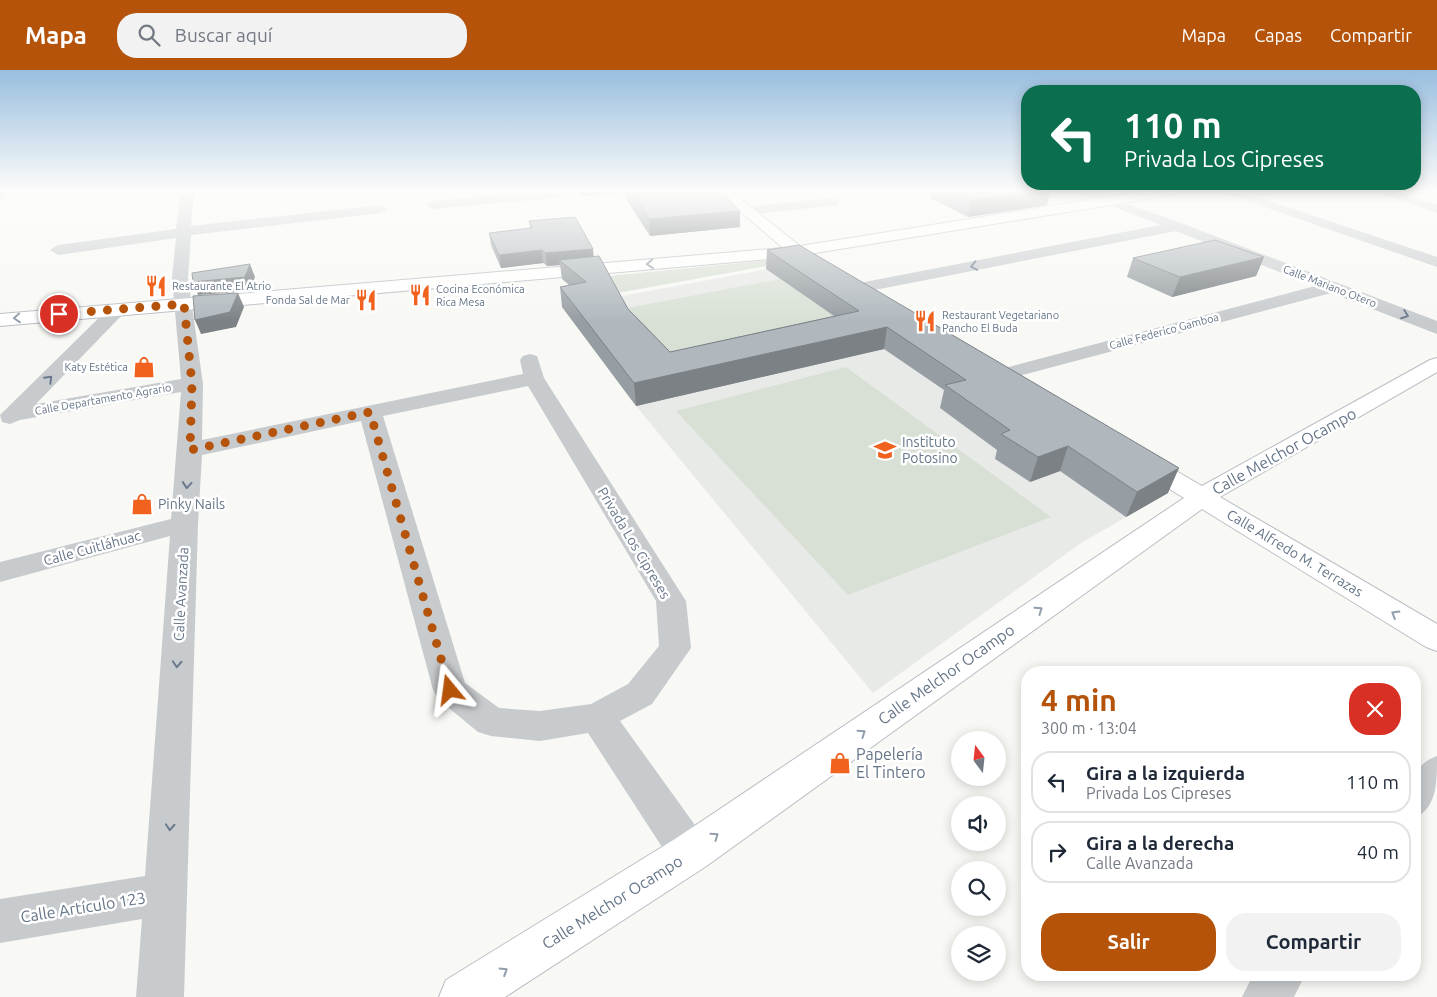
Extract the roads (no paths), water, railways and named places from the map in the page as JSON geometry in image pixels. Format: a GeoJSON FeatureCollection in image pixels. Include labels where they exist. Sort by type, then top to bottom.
{"type":"FeatureCollection","features":[{"type":"Feature","properties":{"kind":"street"},"geometry":{"type":"LineString","coordinates":[[58,250],[162,235]]}},
{"type":"Feature","properties":{"kind":"street","name":"Calle Avanzada"},"geometry":{"type":"LineString","coordinates":[[160,997],[184,524],[190,450],[192,384],[180,278],[185,235]]}},
{"type":"Feature","properties":{"kind":"street"},"geometry":{"type":"LineString","coordinates":[[774,235],[794,252],[880,304]]}},
{"type":"Feature","properties":{"kind":"street"},"geometry":{"type":"LineString","coordinates":[[0,320],[794,252],[898,235]]}},
{"type":"Feature","properties":{"kind":"street"},"geometry":{"type":"LineString","coordinates":[[854,289],[1129,235]]}},
{"type":"Feature","properties":{"kind":"street","name":"Calle Mariano Otero"},"geometry":{"type":"LineString","coordinates":[[1200,235],[1437,328]]}},
{"type":"Feature","properties":{"kind":"street"},"geometry":{"type":"LineString","coordinates":[[1357,235],[1437,262]]}},
{"type":"Feature","properties":{"kind":"street","name":"Calle Federico Gamboa"},"geometry":{"type":"LineString","coordinates":[[1023,391],[989,371],[1332,287]]}},
{"type":"Feature","properties":{"kind":"street"},"geometry":{"type":"LineString","coordinates":[[7,419],[118,309]]}},
{"type":"Feature","properties":{"kind":"street","name":"Calle Melchor Ocampo"},"geometry":{"type":"LineString","coordinates":[[463,997],[690,853],[1202,497],[1437,364]]}},
{"type":"Feature","properties":{"kind":"street","name":"Privada Los Cipreses"},"geometry":{"type":"LineString","coordinates":[[190,450],[370,412],[532,369],[671,602],[675,648],[640,694],[597,717],[540,726],[491,722],[450,690],[370,412]]}},
{"type":"Feature","properties":{"kind":"street","name":"Calle Departamento Agrario"},"geometry":{"type":"LineString","coordinates":[[7,419],[192,384]]}},
{"type":"Feature","properties":{"kind":"street","name":"Calle Alfredo M. Terrazas"},"geometry":{"type":"LineString","coordinates":[[1125,451],[1437,639]]}},
{"type":"Feature","properties":{"kind":"street","name":"Calle Cuitláhuac"},"geometry":{"type":"LineString","coordinates":[[0,572],[184,524]]}},
{"type":"Feature","properties":{"kind":"street"},"geometry":{"type":"LineString","coordinates":[[597,717],[690,853]]}},
{"type":"Feature","properties":{"kind":"street"},"geometry":{"type":"LineString","coordinates":[[1421,793],[1437,772]]}},
{"type":"Feature","properties":{"kind":"street","name":"Calle Artículo 123"},"geometry":{"type":"LineString","coordinates":[[0,921],[166,894]]}},
{"type":"Feature","properties":{"kind":"street"},"geometry":{"type":"LineString","coordinates":[[1266,997],[1278,981]]}},
{"type":"Feature","properties":{"kind":"place","name":"Restaurante El Atrio"},"geometry":{"type":"Point","coordinates":[156,286]}},
{"type":"Feature","properties":{"kind":"place","name":"Cocina Económica Rica Mesa"},"geometry":{"type":"Point","coordinates":[420,295]}},
{"type":"Feature","properties":{"kind":"place","name":"Fonda Sal de Mar"},"geometry":{"type":"Point","coordinates":[366,300]}},
{"type":"Feature","properties":{"kind":"place","name":"Restaurant Vegetariano Pancho El Buda"},"geometry":{"type":"Point","coordinates":[925,321]}},
{"type":"Feature","properties":{"kind":"place","name":"Katy Estética"},"geometry":{"type":"Point","coordinates":[144,367]}},
{"type":"Feature","properties":{"kind":"place","name":"Instituto Potosino"},"geometry":{"type":"Point","coordinates":[885,450]}},
{"type":"Feature","properties":{"kind":"place","name":"Pinky Nails"},"geometry":{"type":"Point","coordinates":[142,504]}},
{"type":"Feature","properties":{"kind":"place","name":"Papelería El Tintero"},"geometry":{"type":"Point","coordinates":[840,763]}}]}
